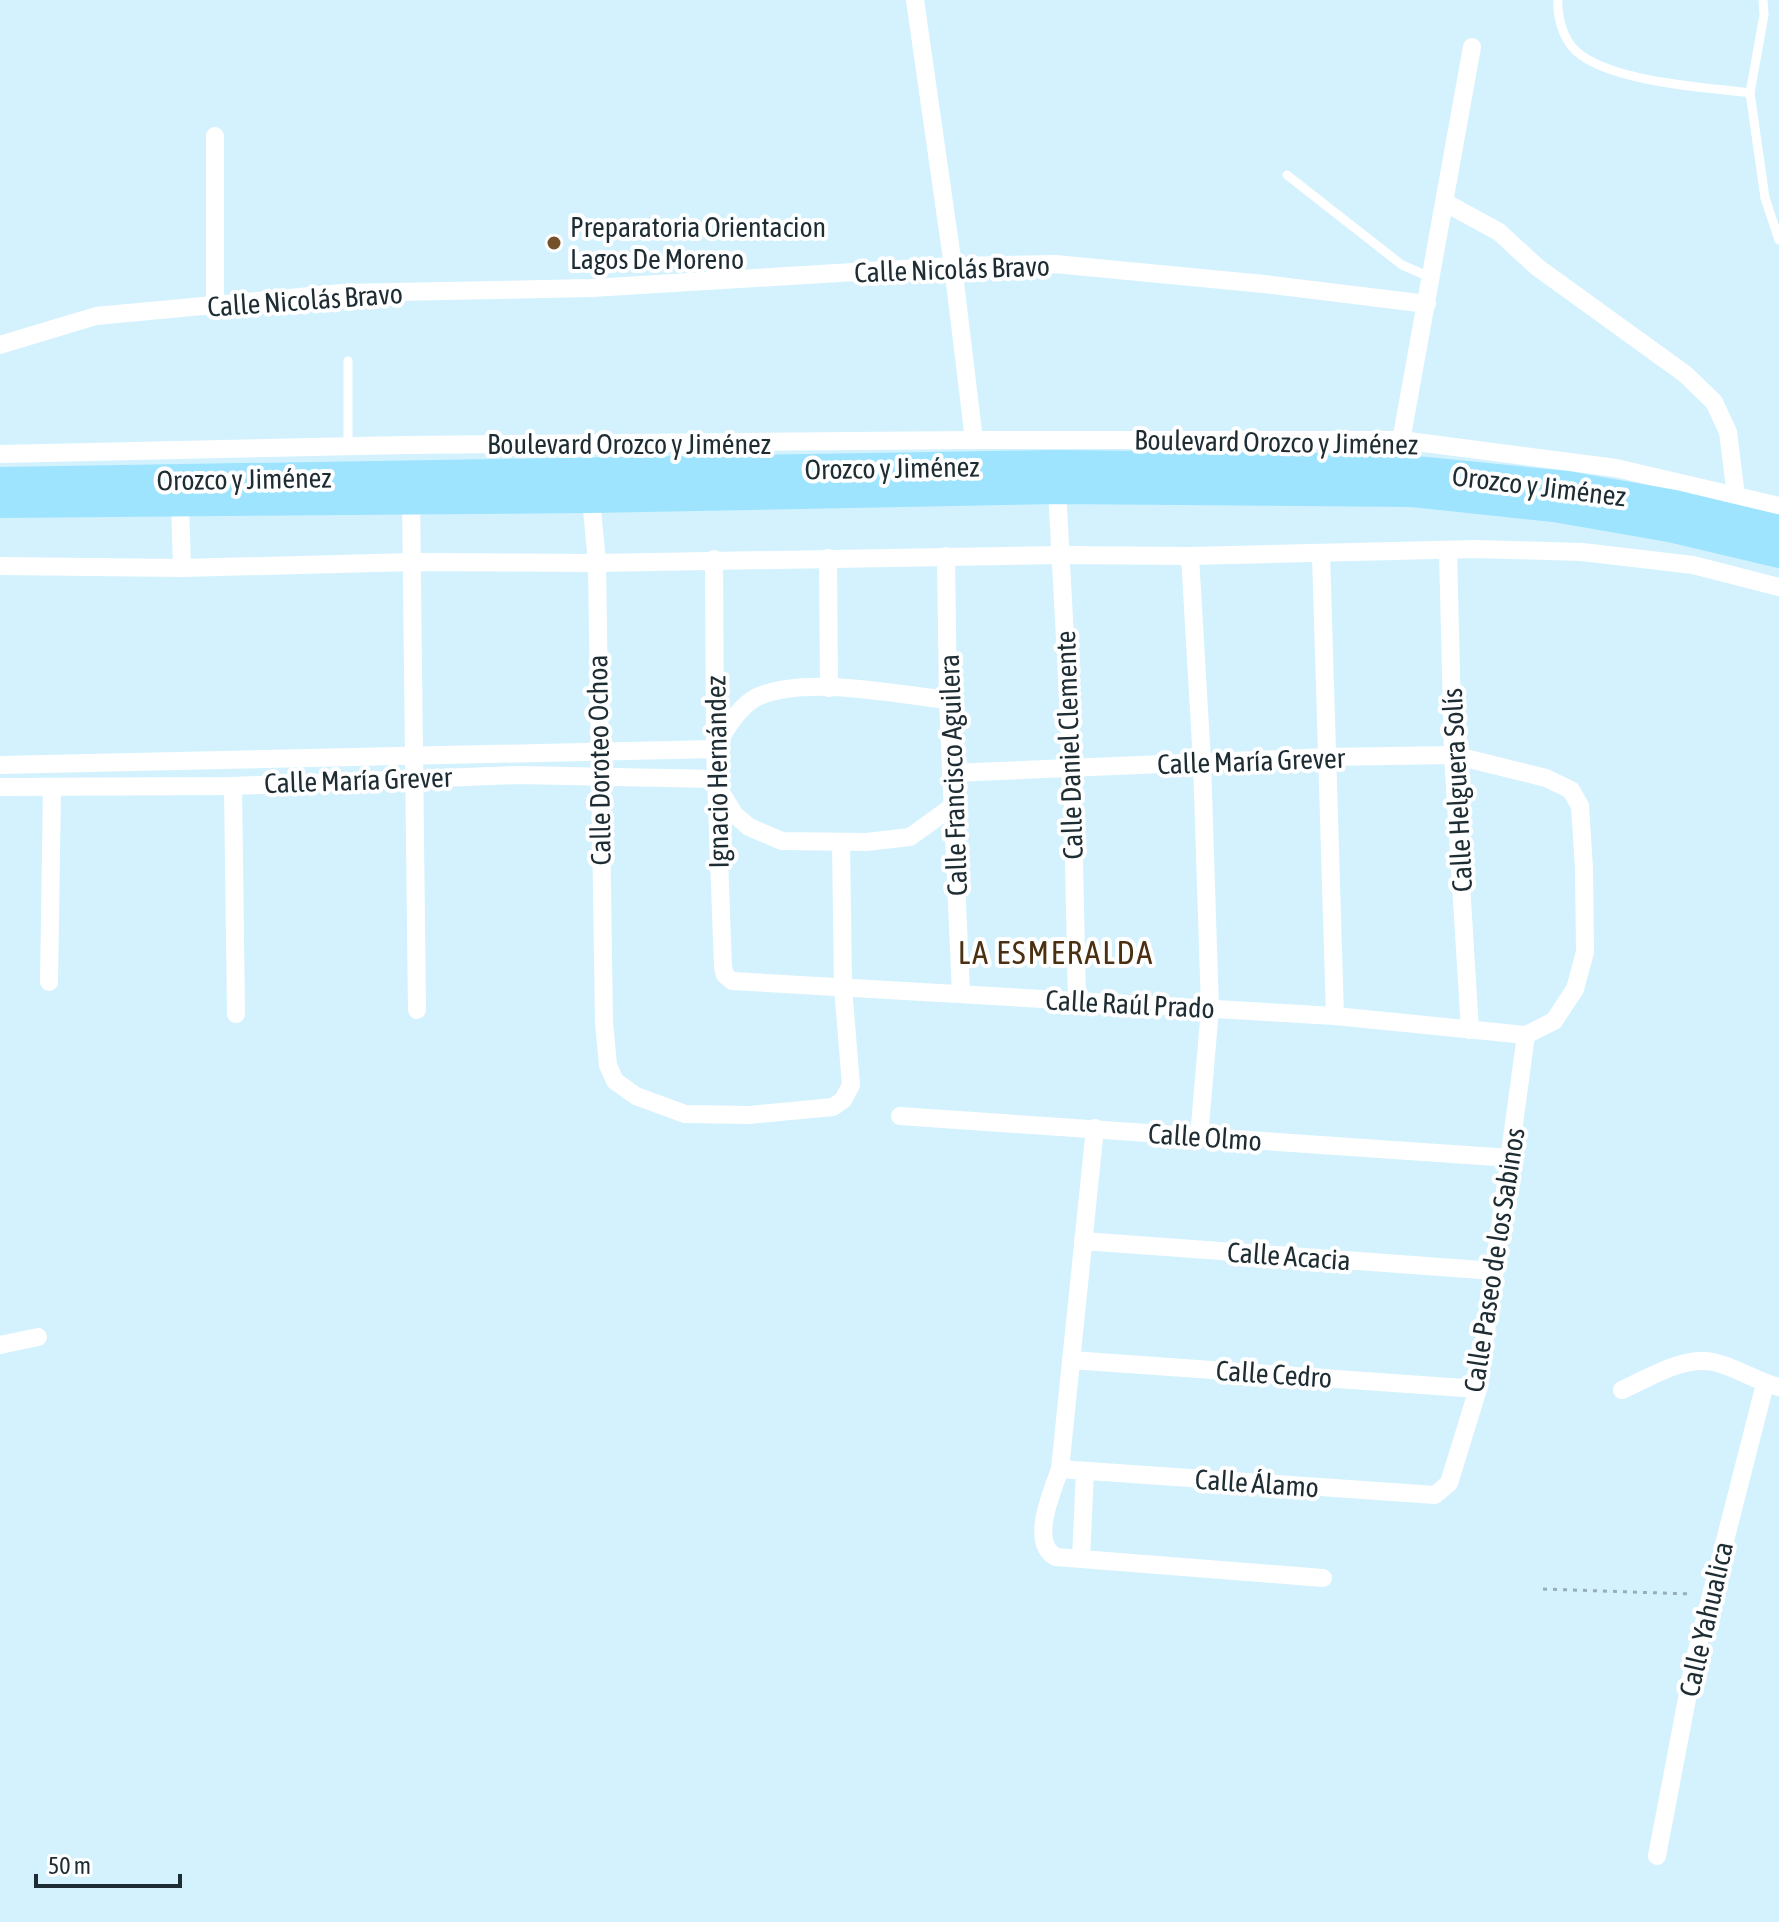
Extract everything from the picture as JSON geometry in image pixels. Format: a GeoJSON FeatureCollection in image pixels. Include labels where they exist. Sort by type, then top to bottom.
{"type":"FeatureCollection","features":[{"type":"Feature","properties":{"kind":"highway","name":"Orozco y Jiménez"},"geometry":{"type":"LineString","coordinates":[[0,482],[1055,465],[1399,455],[1675,505],[1778,510]]}},
{"type":"Feature","properties":{"kind":"highway","name":"Orozco y Jiménez"},"geometry":{"type":"LineString","coordinates":[[0,503],[591,498],[1057,489],[1412,492],[1554,507],[1669,527],[1779,553]]}},
{"type":"Feature","properties":{"kind":"street"},"geometry":{"type":"LineString","coordinates":[[915,0],[974,440]]}},
{"type":"Feature","properties":{"kind":"street"},"geometry":{"type":"LineString","coordinates":[[1399,455],[1472,47]]}},
{"type":"Feature","properties":{"kind":"street"},"geometry":{"type":"LineString","coordinates":[[215,136],[215,305]]}},
{"type":"Feature","properties":{"kind":"street"},"geometry":{"type":"LineString","coordinates":[[1446,203],[1499,232],[1537,267],[1685,374],[1714,402],[1728,432],[1736,496]]}},
{"type":"Feature","properties":{"kind":"street","name":"Calle Nicolás Bravo"},"geometry":{"type":"LineString","coordinates":[[0,345],[96,316],[342,293],[592,288],[953,266],[1055,264],[1264,284],[1427,304]]}},
{"type":"Feature","properties":{"kind":"street","name":"Boulevard Orozco y Jiménez"},"geometry":{"type":"LineString","coordinates":[[0,454],[974,440],[1399,455],[1616,468],[1736,496],[1778,510]]}},
{"type":"Feature","properties":{"kind":"street","name":"Calle Daniel Clemente"},"geometry":{"type":"LineString","coordinates":[[1057,489],[1072,769],[1077,1001]]}},
{"type":"Feature","properties":{"kind":"street","name":"Calle Doroteo Ochoa"},"geometry":{"type":"LineString","coordinates":[[591,498],[597,563],[604,1022],[608,1065],[615,1081],[636,1096],[685,1114],[749,1115],[833,1107],[843,1100],[851,1085],[843,987],[841,842]]}},
{"type":"Feature","properties":{"kind":"street"},"geometry":{"type":"LineString","coordinates":[[411,499],[417,1010]]}},
{"type":"Feature","properties":{"kind":"street"},"geometry":{"type":"LineString","coordinates":[[180,502],[182,568]]}},
{"type":"Feature","properties":{"kind":"street"},"geometry":{"type":"LineString","coordinates":[[0,566],[182,568],[413,562],[597,563],[1448,550],[1582,552],[1693,565],[1779,587]]}},
{"type":"Feature","properties":{"kind":"street","name":"Calle Helguera Solís"},"geometry":{"type":"LineString","coordinates":[[1448,550],[1453,755],[1470,1030]]}},
{"type":"Feature","properties":{"kind":"street"},"geometry":{"type":"LineString","coordinates":[[1321,554],[1335,1016]]}},
{"type":"Feature","properties":{"kind":"street","name":"Calle Francisco Aguilera"},"geometry":{"type":"LineString","coordinates":[[946,556],[948,700],[961,994]]}},
{"type":"Feature","properties":{"kind":"street"},"geometry":{"type":"LineString","coordinates":[[1190,556],[1202,762],[1210,1009],[1199,1137]]}},
{"type":"Feature","properties":{"kind":"street"},"geometry":{"type":"LineString","coordinates":[[828,558],[829,688]]}},
{"type":"Feature","properties":{"kind":"street","name":"Ignacio Hernández"},"geometry":{"type":"LineString","coordinates":[[714,559],[715,749],[723,967],[725,975],[732,981]]}},
{"type":"Feature","properties":{"kind":"street"},"geometry":{"type":"LineString","coordinates":[[715,749],[726,726],[754,698],[787,687],[948,700]]}},
{"type":"Feature","properties":{"kind":"street","name":"Calle María Grever"},"geometry":{"type":"LineString","coordinates":[[0,765],[715,749]]}},
{"type":"Feature","properties":{"kind":"street","name":"Calle María Grever"},"geometry":{"type":"LineString","coordinates":[[953,773],[1326,757],[1453,755],[1546,778],[1571,790],[1580,806],[1585,952],[1575,989],[1554,1021],[1526,1035]]}},
{"type":"Feature","properties":{"kind":"street","name":"Calle María Grever"},"geometry":{"type":"LineString","coordinates":[[0,787],[233,786],[517,775],[716,781]]}},
{"type":"Feature","properties":{"kind":"street"},"geometry":{"type":"LineString","coordinates":[[716,781],[734,814],[749,827],[782,841],[841,842],[910,837],[953,806]]}},
{"type":"Feature","properties":{"kind":"street"},"geometry":{"type":"LineString","coordinates":[[233,786],[236,1014]]}},
{"type":"Feature","properties":{"kind":"street"},"geometry":{"type":"LineString","coordinates":[[49,982],[52,788]]}},
{"type":"Feature","properties":{"kind":"street","name":"Calle Raúl Prado"},"geometry":{"type":"LineString","coordinates":[[732,981],[1335,1016],[1526,1035]]}},
{"type":"Feature","properties":{"kind":"street","name":"Calle Paseo de los Sabinos"},"geometry":{"type":"LineString","coordinates":[[1449,1483],[1478,1389],[1526,1035]]}},
{"type":"Feature","properties":{"kind":"street","name":"Calle Olmo"},"geometry":{"type":"LineString","coordinates":[[900,1116],[1511,1158]]}},
{"type":"Feature","properties":{"kind":"street"},"geometry":{"type":"LineString","coordinates":[[1095,1128],[1060,1469],[1048,1501],[1042,1542],[1048,1553],[1056,1557],[1323,1578]]}},
{"type":"Feature","properties":{"kind":"street","name":"Calle Acacia"},"geometry":{"type":"LineString","coordinates":[[1083,1241],[1495,1271]]}},
{"type":"Feature","properties":{"kind":"street"},"geometry":{"type":"LineString","coordinates":[[0,1345],[38,1337]]}},
{"type":"Feature","properties":{"kind":"street","name":"Calle Cedro"},"geometry":{"type":"LineString","coordinates":[[1071,1360],[1478,1389]]}},
{"type":"Feature","properties":{"kind":"street"},"geometry":{"type":"LineString","coordinates":[[1622,1390],[1680,1364],[1713,1362],[1772,1386]]}},
{"type":"Feature","properties":{"kind":"street","name":"Calle Yahualica"},"geometry":{"type":"LineString","coordinates":[[1657,1856],[1694,1662],[1772,1386]]}},
{"type":"Feature","properties":{"kind":"street","name":"Calle Álamo"},"geometry":{"type":"LineString","coordinates":[[1060,1469],[1435,1495],[1449,1483]]}},
{"type":"Feature","properties":{"kind":"street"},"geometry":{"type":"LineString","coordinates":[[1081,1558],[1085,1471]]}},
{"type":"Feature","properties":{"kind":"lane"},"geometry":{"type":"LineString","coordinates":[[1558,0],[1561,26],[1576,51],[1603,66],[1638,77],[1750,93]]}},
{"type":"Feature","properties":{"kind":"lane"},"geometry":{"type":"LineString","coordinates":[[1763,0],[1764,15],[1750,93],[1765,198],[1779,240]]}},
{"type":"Feature","properties":{"kind":"lane"},"geometry":{"type":"LineString","coordinates":[[1287,175],[1402,265],[1432,278]]}},
{"type":"Feature","properties":{"kind":"lane"},"geometry":{"type":"LineString","coordinates":[[348,361],[348,447]]}},
{"type":"Feature","properties":{"kind":"path"},"geometry":{"type":"LineString","coordinates":[[1543,1589],[1711,1595]]}},
{"type":"Feature","properties":{"kind":"place","name":"Preparatoria Orientacion Lagos De Moreno"},"geometry":{"type":"Point","coordinates":[554,243]}},
{"type":"Feature","properties":{"kind":"district","name":"LA ESMERALDA"},"geometry":{"type":"Point","coordinates":[1056,952]}}]}
